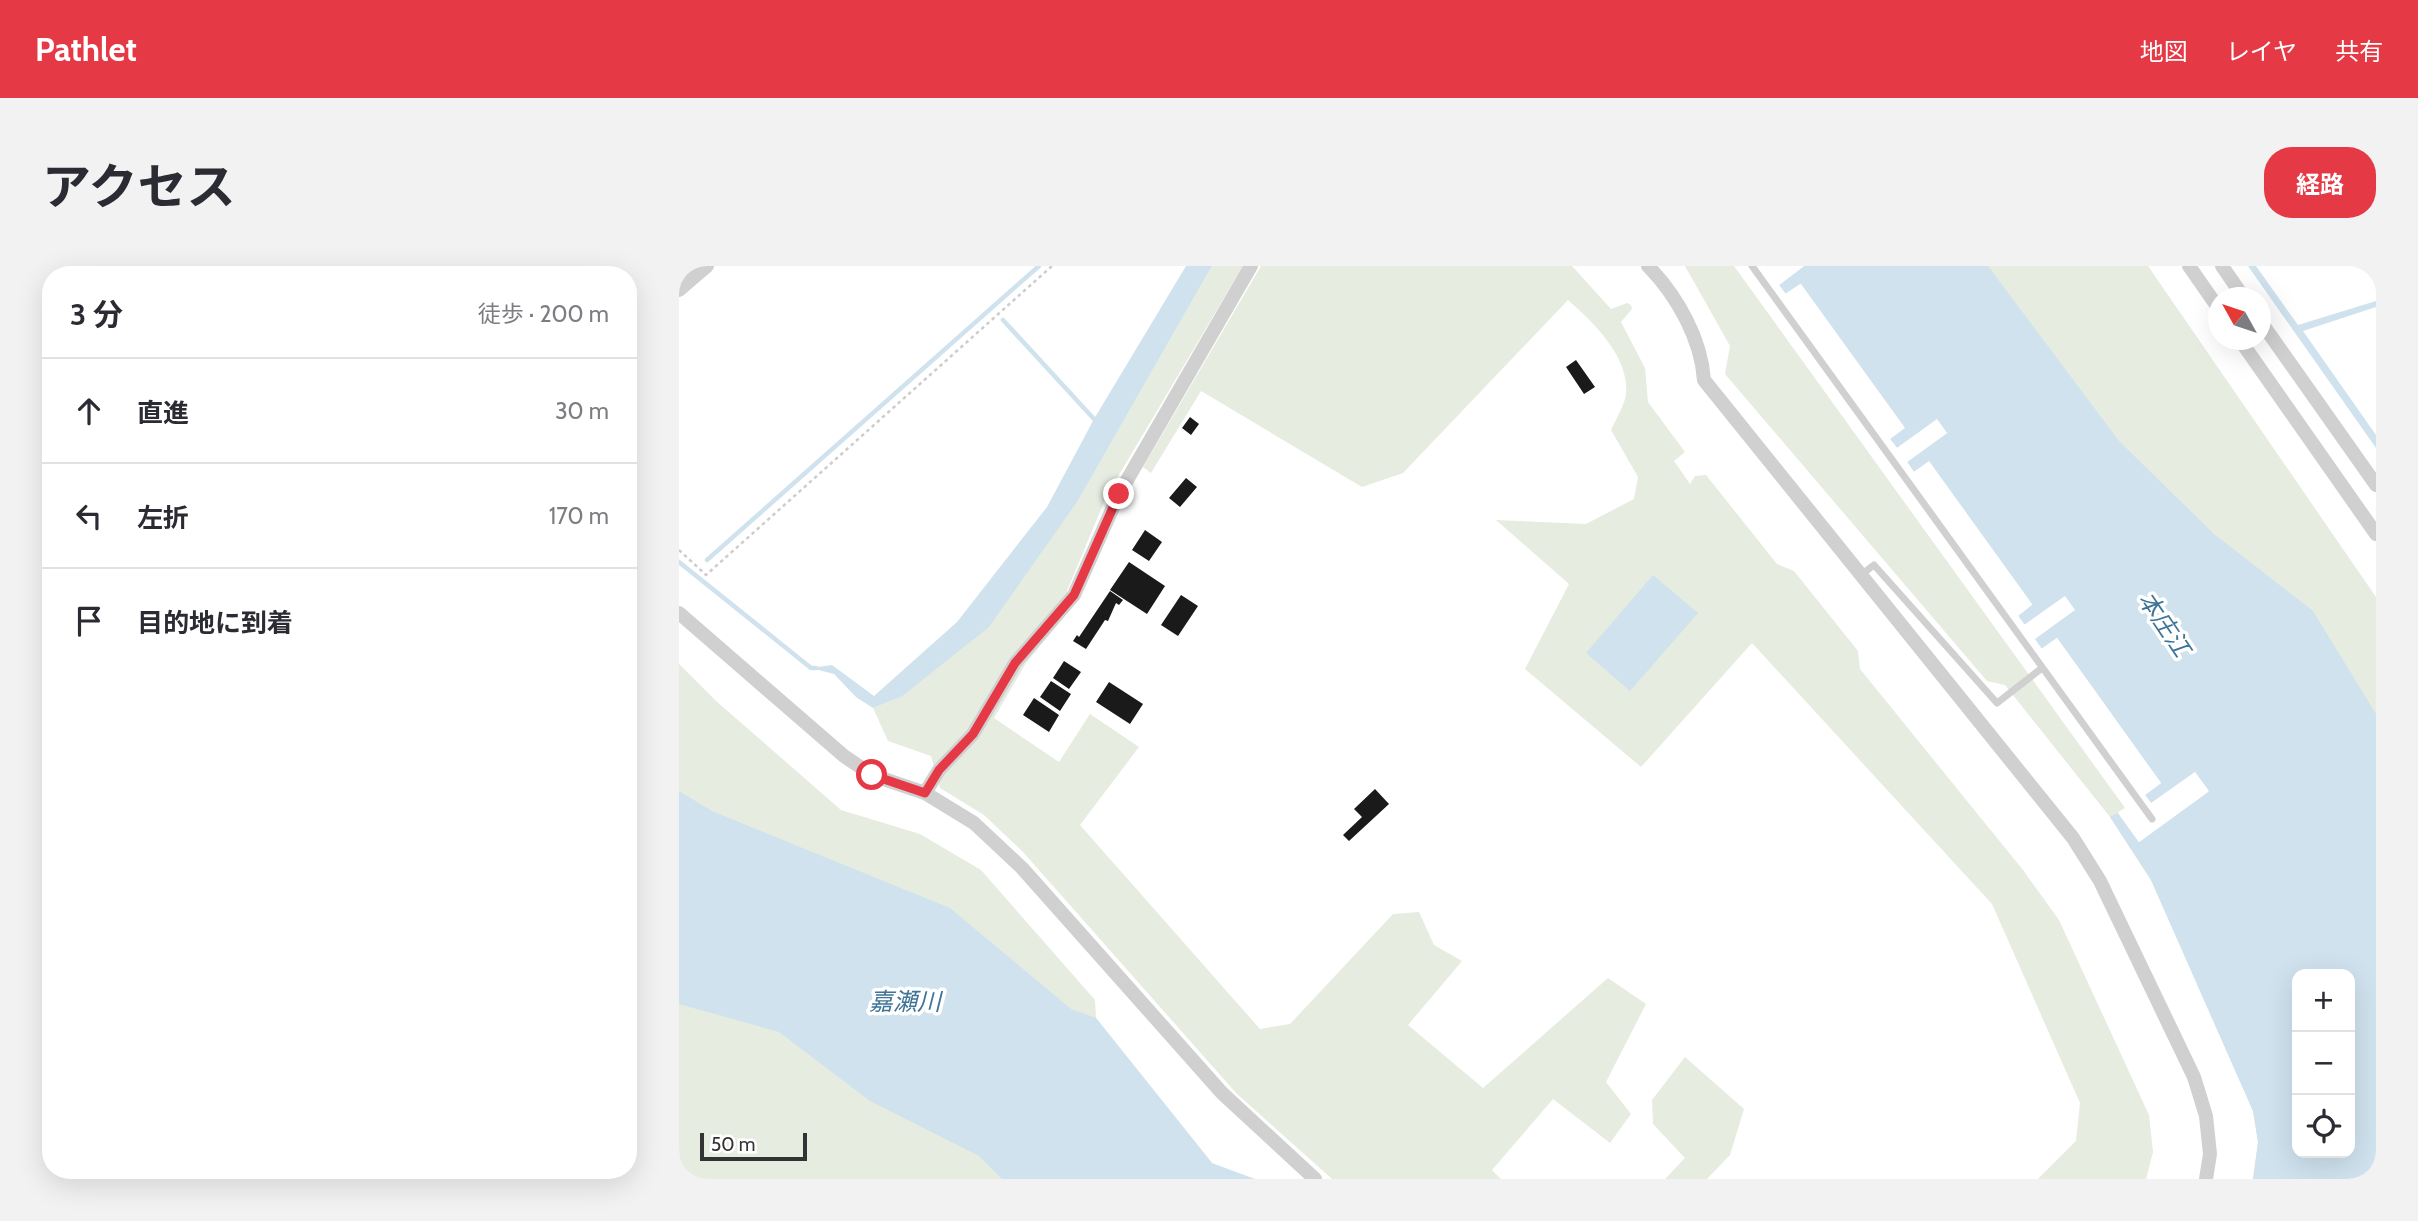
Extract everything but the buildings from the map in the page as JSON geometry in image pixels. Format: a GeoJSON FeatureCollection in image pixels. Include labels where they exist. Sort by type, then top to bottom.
{"type":"FeatureCollection","features":[{"type":"Feature","properties":{"kind":"street"},"geometry":{"type":"LineString","coordinates":[[679,290],[707,266]]}},
{"type":"Feature","properties":{"kind":"street"},"geometry":{"type":"LineString","coordinates":[[925,793],[939,770],[973,734],[1015,663],[1074,595],[1119,494],[1251,266]]}},
{"type":"Feature","properties":{"kind":"street"},"geometry":{"type":"LineString","coordinates":[[1648,266],[1689,323],[1698,345],[1703,380],[2073,838],[2100,881],[2194,1077],[2206,1116],[2210,1154],[2206,1179]]}},
{"type":"Feature","properties":{"kind":"street"},"geometry":{"type":"LineString","coordinates":[[2189,266],[2208,294]]}},
{"type":"Feature","properties":{"kind":"street"},"geometry":{"type":"LineString","coordinates":[[2222,266],[2236,287]]}},
{"type":"Feature","properties":{"kind":"street"},"geometry":{"type":"LineString","coordinates":[[2271,337],[2376,485]]}},
{"type":"Feature","properties":{"kind":"street"},"geometry":{"type":"LineString","coordinates":[[2247,350],[2376,534]]}},
{"type":"Feature","properties":{"kind":"street"},"geometry":{"type":"LineString","coordinates":[[679,613],[843,756],[872,775],[925,793],[974,823],[1022,868],[1222,1093],[1315,1179]]}},
{"type":"Feature","properties":{"kind":"lane"},"geometry":{"type":"LineString","coordinates":[[1752,266],[2152,819]]}},
{"type":"Feature","properties":{"kind":"lane"},"geometry":{"type":"LineString","coordinates":[[1866,572],[1874,565],[1997,702],[2042,668]]}},
{"type":"Feature","properties":{"kind":"path"},"geometry":{"type":"LineString","coordinates":[[679,550],[706,575],[1052,266]]}},
{"type":"Feature","properties":{"kind":"shaded area"},"geometry":{"type":"Polygon","coordinates":[[[1212,266],[1243,266],[1107,495],[1067,591],[1074,605],[1026,663],[994,718],[1059,762],[1090,714],[1139,747],[1080,825],[1260,1029],[1290,1024],[1393,914],[1419,912],[1434,945],[1462,961],[1408,1025],[1483,1088],[1608,978],[1646,1004],[1606,1082],[1631,1114],[1610,1143],[1553,1099],[1492,1170],[1501,1179],[1332,1179],[1237,1094],[1023,852],[984,815],[940,788],[931,756],[888,741],[873,708],[901,697],[1079,499],[1212,266]]]}},
{"type":"Feature","properties":{"kind":"shaded area"},"geometry":{"type":"Polygon","coordinates":[[[1261,266],[1572,266],[1611,309],[1627,303],[1631,305],[1632,309],[1621,322],[1645,368],[1648,402],[1685,452],[1674,461],[1690,484],[1695,476],[1706,475],[1777,564],[1794,571],[1858,651],[1860,669],[2023,870],[2059,920],[2149,1115],[2153,1152],[2146,1179],[2038,1179],[2076,1141],[2080,1103],[1992,904],[1752,643],[1641,767],[1525,669],[1569,584],[1496,520],[1586,524],[1634,499],[1638,477],[1611,430],[1626,395],[1622,367],[1599,330],[1568,300],[1403,473],[1362,487],[1201,391],[1151,473],[1143,467],[1261,266]]]}},
{"type":"Feature","properties":{"kind":"shaded area"},"geometry":{"type":"Polygon","coordinates":[[[1685,266],[1734,266],[2125,808],[2118,812],[2292,1143],[2292,1156],[2253,1179],[2258,1142],[2253,1111],[2151,880],[2110,817],[2005,685],[1987,681],[1725,374],[1730,346],[1685,266]]]}},
{"type":"Feature","properties":{"kind":"shaded area"},"geometry":{"type":"Polygon","coordinates":[[[1956,266],[2148,266],[2376,597],[2376,806],[1956,266]]]}},
{"type":"Feature","properties":{"kind":"shaded area"},"geometry":{"type":"Polygon","coordinates":[[[679,664],[716,701],[841,810],[920,834],[981,870],[1095,1000],[1096,1018],[1212,1163],[679,845],[679,664]]]}},
{"type":"Feature","properties":{"kind":"shaded area"},"geometry":{"type":"Polygon","coordinates":[[[679,966],[1067,1179],[692,1179],[679,1170],[679,966]]]}},
{"type":"Feature","properties":{"kind":"shaded area"},"geometry":{"type":"Polygon","coordinates":[[[1685,1057],[1744,1109],[1730,1155],[1707,1179],[1665,1179],[1685,1158],[1653,1124],[1652,1100],[1685,1057]]]}},
{"type":"Feature","properties":{"kind":"water"},"geometry":{"type":"Polygon","coordinates":[[[1186,266],[1212,266],[1079,499],[989,627],[901,697],[873,708],[856,697],[834,674],[811,668],[832,665],[874,696],[957,622],[1047,507],[1094,419],[1186,266]]]}},
{"type":"Feature","properties":{"kind":"water","name":"本庄江"},"geometry":{"type":"Polygon","coordinates":[[[1804,266],[1988,266],[2119,441],[2214,534],[2313,611],[2376,714],[2376,1179],[2253,1179],[2258,1142],[2253,1111],[2151,880],[2110,817],[2118,813],[2139,842],[2208,792],[2195,772],[2151,804],[2145,795],[2161,783],[2057,638],[2041,649],[2034,639],[2074,609],[2064,597],[2025,625],[2018,616],[2032,605],[1929,462],[1914,472],[1907,462],[1947,433],[1937,420],[1897,448],[1890,439],[1904,427],[1800,284],[1785,294],[1779,285],[1804,266]]]}},
{"type":"Feature","properties":{"kind":"water"},"geometry":{"type":"Polygon","coordinates":[[[2248,266],[2256,266],[2271,287],[2263,287],[2248,266]]]}},
{"type":"Feature","properties":{"kind":"water"},"geometry":{"type":"Polygon","coordinates":[[[2271,287],[2298,325],[2376,301],[2376,307],[2303,331],[2376,435],[2376,448],[2271,299],[2271,287]]]}},
{"type":"Feature","properties":{"kind":"water"},"geometry":{"type":"Polygon","coordinates":[[[1653,575],[1698,613],[1630,691],[1586,653],[1653,575]]]}},
{"type":"Feature","properties":{"kind":"water","name":"嘉瀬川"},"geometry":{"type":"Polygon","coordinates":[[[679,791],[712,811],[950,908],[1071,1009],[1096,1018],[1212,1163],[1255,1179],[1002,1179],[979,1156],[870,1101],[779,1032],[679,1004],[679,791]]]}},
{"type":"Feature","properties":{"kind":"pier"},"geometry":{"type":"Polygon","coordinates":[[[1798,266],[1804,266],[1779,285],[1786,294],[1801,284],[1905,428],[1890,439],[1897,448],[1937,419],[1947,433],[1907,462],[1914,472],[1929,461],[2032,604],[2018,615],[2024,625],[2065,596],[2075,610],[2035,639],[2042,649],[2057,638],[2161,783],[2145,795],[2151,803],[2195,772],[2209,791],[2139,842],[2118,813],[2121,811],[2140,837],[2204,790],[2194,777],[2153,807],[2149,806],[2142,794],[2156,782],[2056,643],[2041,652],[2031,640],[2032,636],[2070,609],[2064,601],[2026,628],[2022,627],[2014,615],[2028,604],[1928,466],[1913,475],[1903,463],[1942,432],[1936,424],[1899,451],[1894,451],[1886,438],[1900,427],[1800,288],[1785,298],[1775,286],[1776,282],[1798,266]]]}},
{"type":"Feature","properties":{"kind":"waterway"},"geometry":{"type":"LineString","coordinates":[[707,560],[1039,266]]}},
{"type":"Feature","properties":{"kind":"waterway"},"geometry":{"type":"LineString","coordinates":[[1003,320],[1094,419]]}},
{"type":"Feature","properties":{"kind":"waterway"},"geometry":{"type":"LineString","coordinates":[[679,562],[811,668],[816,668]]}},
{"type":"Feature","properties":{"kind":"route"},"geometry":{"type":"LineString","coordinates":[[872,775],[925,793],[939,770],[973,734],[1015,663],[1074,595],[1119,494]]}}]}
